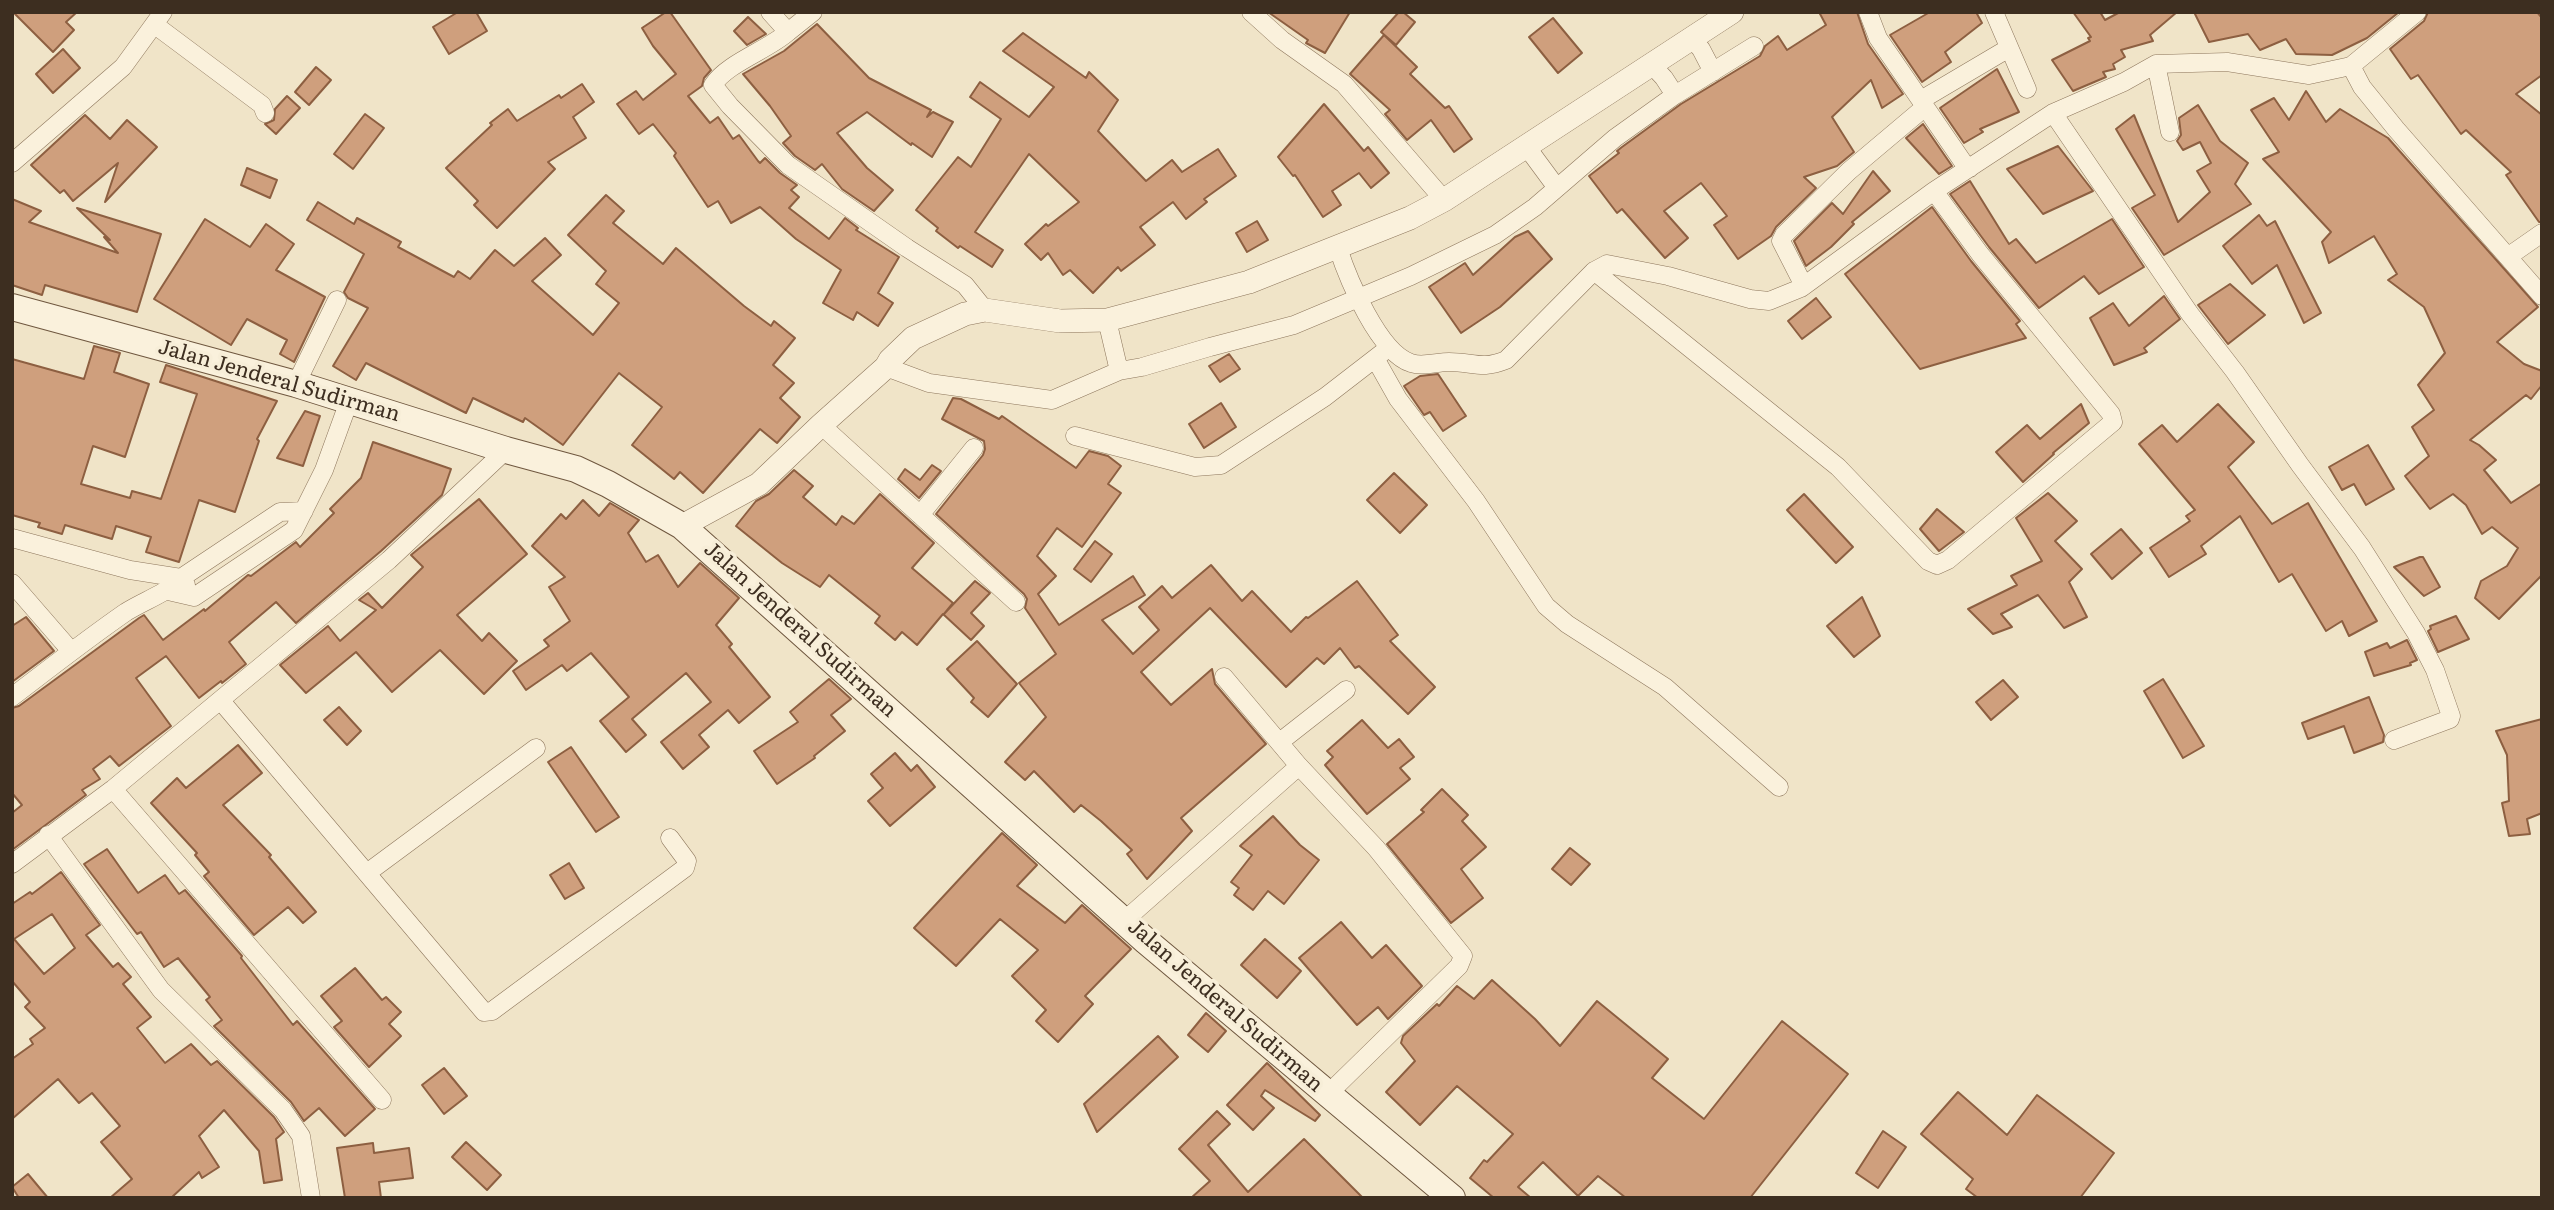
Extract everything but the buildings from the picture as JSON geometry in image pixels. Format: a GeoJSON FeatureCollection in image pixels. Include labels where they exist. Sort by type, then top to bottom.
{"type":"FeatureCollection","features":[{"type":"Feature","properties":{"kind":"main road","name":"Jalan Jenderal Sudirman"},"geometry":{"type":"LineString","coordinates":[[12,307],[296,384],[506,450],[576,469],[682,526],[1125,920],[1452,1198]]}},
{"type":"Feature","properties":{"kind":"street"},"geometry":{"type":"LineString","coordinates":[[769,12],[788,32]]}},
{"type":"Feature","properties":{"kind":"street"},"geometry":{"type":"LineString","coordinates":[[813,12],[777,42],[731,69],[713,85],[788,165],[965,285],[985,310]]}},
{"type":"Feature","properties":{"kind":"street"},"geometry":{"type":"LineString","coordinates":[[1251,12],[1282,40],[1344,85],[1444,200]]}},
{"type":"Feature","properties":{"kind":"street"},"geometry":{"type":"LineString","coordinates":[[888,364],[929,383],[1052,400],[1118,366],[1142,367],[1210,346],[1294,325],[1354,292],[1411,276],[1495,235],[1553,181],[1615,138],[1665,82],[1703,54],[1732,12]]}},
{"type":"Feature","properties":{"kind":"street"},"geometry":{"type":"LineString","coordinates":[[1868,12],[1878,38],[1963,162],[1970,168]]}},
{"type":"Feature","properties":{"kind":"street"},"geometry":{"type":"LineString","coordinates":[[1994,12],[2027,89]]}},
{"type":"Feature","properties":{"kind":"street"},"geometry":{"type":"LineString","coordinates":[[1339,251],[1354,292],[1394,355],[1413,364],[1451,362],[1489,367],[1506,360],[1594,271],[1607,264],[1769,300],[1804,286],[1934,191],[2053,113],[2124,82],[2157,64],[2227,62],[2308,75],[2351,66],[2417,12]]}},
{"type":"Feature","properties":{"kind":"street"},"geometry":{"type":"LineString","coordinates":[[12,163],[122,67],[159,19],[262,105],[265,113]]}},
{"type":"Feature","properties":{"kind":"street"},"geometry":{"type":"LineString","coordinates":[[682,526],[759,484],[914,338],[965,314],[985,310],[1110,328],[1249,282],[1339,251],[1410,218],[1529,150],[1665,82],[1703,54],[1754,46]]}},
{"type":"Feature","properties":{"kind":"street"},"geometry":{"type":"LineString","coordinates":[[1804,286],[1781,242],[1784,235],[1923,104],[2010,48]]}},
{"type":"Feature","properties":{"kind":"street"},"geometry":{"type":"LineString","coordinates":[[2157,64],[2170,132]]}},
{"type":"Feature","properties":{"kind":"street"},"geometry":{"type":"LineString","coordinates":[[2351,66],[2362,87],[2396,129],[2542,296]]}},
{"type":"Feature","properties":{"kind":"street"},"geometry":{"type":"LineString","coordinates":[[2053,113],[2190,314],[2362,548],[2416,633],[2435,670],[2451,716],[2450,719],[2394,740]]}},
{"type":"Feature","properties":{"kind":"street"},"geometry":{"type":"LineString","coordinates":[[1529,150],[1553,181]]}},
{"type":"Feature","properties":{"kind":"street"},"geometry":{"type":"LineString","coordinates":[[1594,271],[1838,467],[1928,561],[1937,565],[1948,560],[2113,422],[2111,414],[1980,254],[1934,191]]}},
{"type":"Feature","properties":{"kind":"street"},"geometry":{"type":"LineString","coordinates":[[2509,256],[2542,233]]}},
{"type":"Feature","properties":{"kind":"street"},"geometry":{"type":"LineString","coordinates":[[296,384],[337,300]]}},
{"type":"Feature","properties":{"kind":"street"},"geometry":{"type":"LineString","coordinates":[[1110,328],[1118,366]]}},
{"type":"Feature","properties":{"kind":"street"},"geometry":{"type":"LineString","coordinates":[[1075,436],[1195,467],[1221,465],[1325,397],[1376,360],[1389,346]]}},
{"type":"Feature","properties":{"kind":"street"},"geometry":{"type":"LineString","coordinates":[[1376,360],[1398,399],[1476,501],[1546,606],[1567,624],[1665,687],[1779,787]]}},
{"type":"Feature","properties":{"kind":"street"},"geometry":{"type":"LineString","coordinates":[[12,538],[130,570],[175,585],[194,597],[294,530],[324,470],[349,401]]}},
{"type":"Feature","properties":{"kind":"street"},"geometry":{"type":"LineString","coordinates":[[821,425],[1016,602]]}},
{"type":"Feature","properties":{"kind":"street"},"geometry":{"type":"LineString","coordinates":[[920,515],[974,448]]}},
{"type":"Feature","properties":{"kind":"street"},"geometry":{"type":"LineString","coordinates":[[12,864],[113,789],[221,701],[389,560],[506,450]]}},
{"type":"Feature","properties":{"kind":"street"},"geometry":{"type":"LineString","coordinates":[[12,697],[129,610],[175,585],[280,512],[304,511]]}},
{"type":"Feature","properties":{"kind":"street"},"geometry":{"type":"LineString","coordinates":[[12,583],[71,651]]}},
{"type":"Feature","properties":{"kind":"street"},"geometry":{"type":"LineString","coordinates":[[1224,677],[1281,741],[1299,766],[1376,848],[1462,956],[1463,961],[1459,966],[1328,1094]]}},
{"type":"Feature","properties":{"kind":"street"},"geometry":{"type":"LineString","coordinates":[[1281,741],[1346,690]]}},
{"type":"Feature","properties":{"kind":"street"},"geometry":{"type":"LineString","coordinates":[[221,701],[484,1013],[492,1011],[685,868],[687,861],[670,838]]}},
{"type":"Feature","properties":{"kind":"street"},"geometry":{"type":"LineString","coordinates":[[367,873],[536,748]]}},
{"type":"Feature","properties":{"kind":"street"},"geometry":{"type":"LineString","coordinates":[[1125,920],[1299,766]]}},
{"type":"Feature","properties":{"kind":"street"},"geometry":{"type":"LineString","coordinates":[[113,789],[382,1100]]}},
{"type":"Feature","properties":{"kind":"street"},"geometry":{"type":"LineString","coordinates":[[48,835],[160,990],[283,1110],[301,1136],[311,1198]]}}]}
